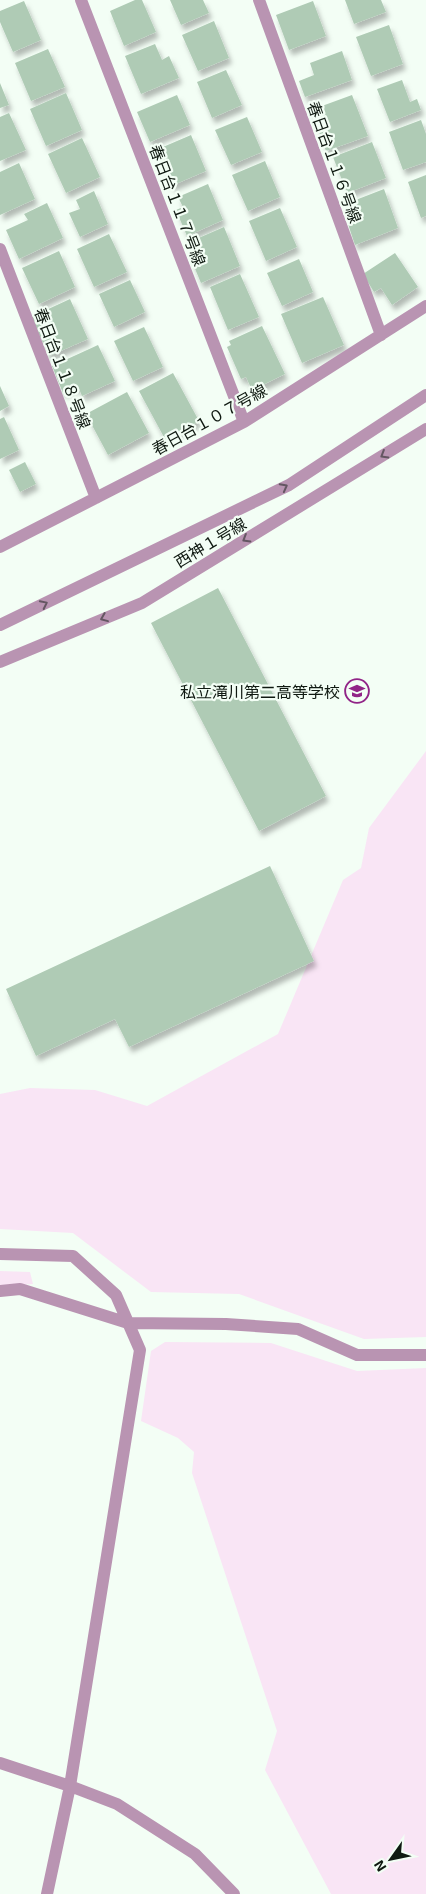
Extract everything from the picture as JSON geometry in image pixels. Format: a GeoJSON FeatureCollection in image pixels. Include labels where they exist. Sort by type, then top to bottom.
{"type":"FeatureCollection","features":[{"type":"Feature","properties":{"kind":"street","name":"春日台１１７号線"},"geometry":{"type":"LineString","coordinates":[[82,0],[244,422]]}},
{"type":"Feature","properties":{"kind":"street","name":"春日台１１６号線"},"geometry":{"type":"LineString","coordinates":[[259,0],[381,335]]}},
{"type":"Feature","properties":{"kind":"street","name":"春日台１１８号線"},"geometry":{"type":"LineString","coordinates":[[0,249],[96,498]]}},
{"type":"Feature","properties":{"kind":"street","name":"春日台１０７号線"},"geometry":{"type":"LineString","coordinates":[[0,547],[244,422],[426,306]]}},
{"type":"Feature","properties":{"kind":"street","name":"西神１号線"},"geometry":{"type":"LineString","coordinates":[[0,625],[289,485],[426,395]]}},
{"type":"Feature","properties":{"kind":"street","name":"西神１号線"},"geometry":{"type":"LineString","coordinates":[[0,662],[142,603],[426,429]]}},
{"type":"Feature","properties":{"kind":"street"},"geometry":{"type":"LineString","coordinates":[[0,1254],[73,1256],[116,1295],[140,1350],[70,1786],[47,1894]]}},
{"type":"Feature","properties":{"kind":"street"},"geometry":{"type":"LineString","coordinates":[[0,1292],[20,1289],[128,1323],[226,1324],[298,1329],[357,1355],[426,1355]]}},
{"type":"Feature","properties":{"kind":"street"},"geometry":{"type":"LineString","coordinates":[[0,1763],[117,1804],[195,1854],[234,1894]]}},
{"type":"Feature","properties":{"kind":"shaded area"},"geometry":{"type":"Polygon","coordinates":[[[426,751],[426,1337],[364,1339],[239,1294],[151,1292],[73,1233],[0,1229],[0,1094],[30,1088],[95,1090],[147,1106],[278,1034],[343,880],[361,868],[369,828],[426,751]]]}},
{"type":"Feature","properties":{"kind":"shaded area"},"geometry":{"type":"Polygon","coordinates":[[[0,1271],[30,1272],[33,1284],[0,1287],[0,1271]]]}},
{"type":"Feature","properties":{"kind":"shaded area"},"geometry":{"type":"Polygon","coordinates":[[[165,1342],[271,1343],[357,1371],[426,1368],[426,1894],[331,1894],[265,1770],[277,1731],[192,1473],[194,1452],[178,1438],[141,1421],[151,1351],[165,1342]]]}},
{"type":"Feature","properties":{"kind":"building"},"geometry":{"type":"Polygon","coordinates":[[[135,0],[142,0],[156,32],[124,46],[110,11],[135,0]]]}},
{"type":"Feature","properties":{"kind":"building"},"geometry":{"type":"Polygon","coordinates":[[[170,0],[203,0],[209,13],[181,25],[170,0]]]}},
{"type":"Feature","properties":{"kind":"building"},"geometry":{"type":"Polygon","coordinates":[[[345,0],[381,0],[386,12],[354,24],[345,0]]]}},
{"type":"Feature","properties":{"kind":"building"},"geometry":{"type":"Polygon","coordinates":[[[24,1],[41,40],[13,52],[0,22],[0,11],[24,1]]]}},
{"type":"Feature","properties":{"kind":"building"},"geometry":{"type":"Polygon","coordinates":[[[313,1],[326,36],[289,50],[276,15],[313,1]]]}},
{"type":"Feature","properties":{"kind":"building"},"geometry":{"type":"Polygon","coordinates":[[[214,21],[229,58],[198,71],[182,35],[214,21]]]}},
{"type":"Feature","properties":{"kind":"building"},"geometry":{"type":"Polygon","coordinates":[[[389,25],[403,64],[371,76],[356,37],[389,25]]]}},
{"type":"Feature","properties":{"kind":"building"},"geometry":{"type":"Polygon","coordinates":[[[155,44],[162,60],[169,56],[179,78],[141,94],[125,56],[155,44]]]}},
{"type":"Feature","properties":{"kind":"building"},"geometry":{"type":"Polygon","coordinates":[[[48,49],[65,87],[31,101],[15,63],[48,49]]]}},
{"type":"Feature","properties":{"kind":"building"},"geometry":{"type":"Polygon","coordinates":[[[342,51],[352,80],[305,97],[299,81],[314,75],[310,63],[342,51]]]}},
{"type":"Feature","properties":{"kind":"building"},"geometry":{"type":"Polygon","coordinates":[[[226,70],[242,105],[212,118],[197,82],[226,70]]]}},
{"type":"Feature","properties":{"kind":"building"},"geometry":{"type":"Polygon","coordinates":[[[402,80],[410,102],[417,99],[421,110],[390,122],[377,89],[402,80]]]}},
{"type":"Feature","properties":{"kind":"building"},"geometry":{"type":"Polygon","coordinates":[[[0,83],[9,105],[0,108],[0,83]]]}},
{"type":"Feature","properties":{"kind":"building"},"geometry":{"type":"Polygon","coordinates":[[[66,93],[82,130],[46,146],[30,109],[66,93]]]}},
{"type":"Feature","properties":{"kind":"building"},"geometry":{"type":"Polygon","coordinates":[[[177,95],[190,125],[150,142],[137,112],[177,95]]]}},
{"type":"Feature","properties":{"kind":"building"},"geometry":{"type":"Polygon","coordinates":[[[352,95],[368,136],[326,151],[311,110],[352,95]]]}},
{"type":"Feature","properties":{"kind":"building"},"geometry":{"type":"Polygon","coordinates":[[[9,113],[26,150],[0,161],[0,117],[9,113]]]}},
{"type":"Feature","properties":{"kind":"building"},"geometry":{"type":"Polygon","coordinates":[[[247,117],[262,152],[231,165],[215,130],[247,117]]]}},
{"type":"Feature","properties":{"kind":"building"},"geometry":{"type":"Polygon","coordinates":[[[421,120],[426,134],[426,162],[403,170],[389,132],[421,120]]]}},
{"type":"Feature","properties":{"kind":"building"},"geometry":{"type":"Polygon","coordinates":[[[191,135],[206,171],[171,186],[156,150],[191,135]]]}},
{"type":"Feature","properties":{"kind":"building"},"geometry":{"type":"Polygon","coordinates":[[[82,138],[100,177],[66,193],[48,154],[82,138]]]}},
{"type":"Feature","properties":{"kind":"building"},"geometry":{"type":"Polygon","coordinates":[[[372,142],[386,178],[347,193],[333,157],[372,142]]]}},
{"type":"Feature","properties":{"kind":"building"},"geometry":{"type":"Polygon","coordinates":[[[265,161],[280,197],[248,211],[232,175],[265,161]]]}},
{"type":"Feature","properties":{"kind":"building"},"geometry":{"type":"Polygon","coordinates":[[[19,163],[35,199],[0,215],[0,172],[19,163]]]}},
{"type":"Feature","properties":{"kind":"building"},"geometry":{"type":"Polygon","coordinates":[[[426,175],[426,216],[421,218],[408,182],[426,175]]]}},
{"type":"Feature","properties":{"kind":"building"},"geometry":{"type":"Polygon","coordinates":[[[208,184],[223,220],[187,236],[176,210],[183,207],[178,197],[208,184]]]}},
{"type":"Feature","properties":{"kind":"building"},"geometry":{"type":"Polygon","coordinates":[[[384,189],[398,228],[355,245],[348,224],[360,219],[353,201],[384,189]]]}},
{"type":"Feature","properties":{"kind":"building"},"geometry":{"type":"Polygon","coordinates":[[[94,191],[108,224],[80,237],[69,213],[80,209],[76,200],[94,191]]]}},
{"type":"Feature","properties":{"kind":"building"},"geometry":{"type":"Polygon","coordinates":[[[47,203],[63,238],[19,259],[6,230],[28,220],[24,214],[47,203]]]}},
{"type":"Feature","properties":{"kind":"building"},"geometry":{"type":"Polygon","coordinates":[[[280,208],[297,247],[266,261],[249,221],[280,208]]]}},
{"type":"Feature","properties":{"kind":"building"},"geometry":{"type":"Polygon","coordinates":[[[224,227],[240,266],[201,283],[191,259],[200,255],[194,240],[224,227]]]}},
{"type":"Feature","properties":{"kind":"building"},"geometry":{"type":"Polygon","coordinates":[[[109,234],[127,272],[94,287],[77,249],[109,234]]]}},
{"type":"Feature","properties":{"kind":"building"},"geometry":{"type":"Polygon","coordinates":[[[59,251],[75,287],[39,304],[22,268],[59,251]]]}},
{"type":"Feature","properties":{"kind":"building"},"geometry":{"type":"Polygon","coordinates":[[[395,253],[418,287],[392,305],[381,288],[374,292],[363,274],[395,253]]]}},
{"type":"Feature","properties":{"kind":"building"},"geometry":{"type":"Polygon","coordinates":[[[299,259],[313,292],[282,306],[267,273],[299,259]]]}},
{"type":"Feature","properties":{"kind":"building"},"geometry":{"type":"Polygon","coordinates":[[[240,274],[259,317],[228,330],[210,287],[240,274]]]}},
{"type":"Feature","properties":{"kind":"building"},"geometry":{"type":"Polygon","coordinates":[[[130,280],[145,312],[114,327],[99,294],[130,280]]]}},
{"type":"Feature","properties":{"kind":"building"},"geometry":{"type":"Polygon","coordinates":[[[323,297],[344,345],[302,363],[281,314],[323,297]]]}},
{"type":"Feature","properties":{"kind":"building"},"geometry":{"type":"Polygon","coordinates":[[[70,299],[88,339],[49,356],[31,317],[70,299]]]}},
{"type":"Feature","properties":{"kind":"building"},"geometry":{"type":"Polygon","coordinates":[[[262,326],[285,374],[252,390],[246,377],[241,379],[227,347],[231,345],[229,341],[262,326]]]}},
{"type":"Feature","properties":{"kind":"building"},"geometry":{"type":"Polygon","coordinates":[[[144,327],[163,367],[133,381],[114,341],[144,327]]]}},
{"type":"Feature","properties":{"kind":"building"},"geometry":{"type":"Polygon","coordinates":[[[98,345],[115,381],[82,396],[78,386],[63,393],[52,366],[98,345]]]}},
{"type":"Feature","properties":{"kind":"building"},"geometry":{"type":"Polygon","coordinates":[[[173,373],[199,421],[165,439],[139,391],[173,373]]]}},
{"type":"Feature","properties":{"kind":"building"},"geometry":{"type":"Polygon","coordinates":[[[0,386],[9,406],[0,411],[0,386]]]}},
{"type":"Feature","properties":{"kind":"building"},"geometry":{"type":"Polygon","coordinates":[[[127,392],[149,433],[108,455],[86,414],[127,392]]]}},
{"type":"Feature","properties":{"kind":"building"},"geometry":{"type":"Polygon","coordinates":[[[4,417],[19,450],[0,459],[0,419],[4,417]]]}},
{"type":"Feature","properties":{"kind":"building"},"geometry":{"type":"Polygon","coordinates":[[[25,462],[36,484],[20,492],[9,470],[25,462]]]}},
{"type":"Feature","properties":{"kind":"building"},"geometry":{"type":"Polygon","coordinates":[[[218,588],[326,796],[259,831],[151,623],[218,588]]]}},
{"type":"Feature","properties":{"kind":"building"},"geometry":{"type":"Polygon","coordinates":[[[270,866],[314,961],[129,1047],[115,1019],[36,1056],[6,989],[270,866]]]}},
{"type":"Feature","properties":{"kind":"place","name":"私立滝川第二高等学校"},"geometry":{"type":"Point","coordinates":[357,691]}}]}
